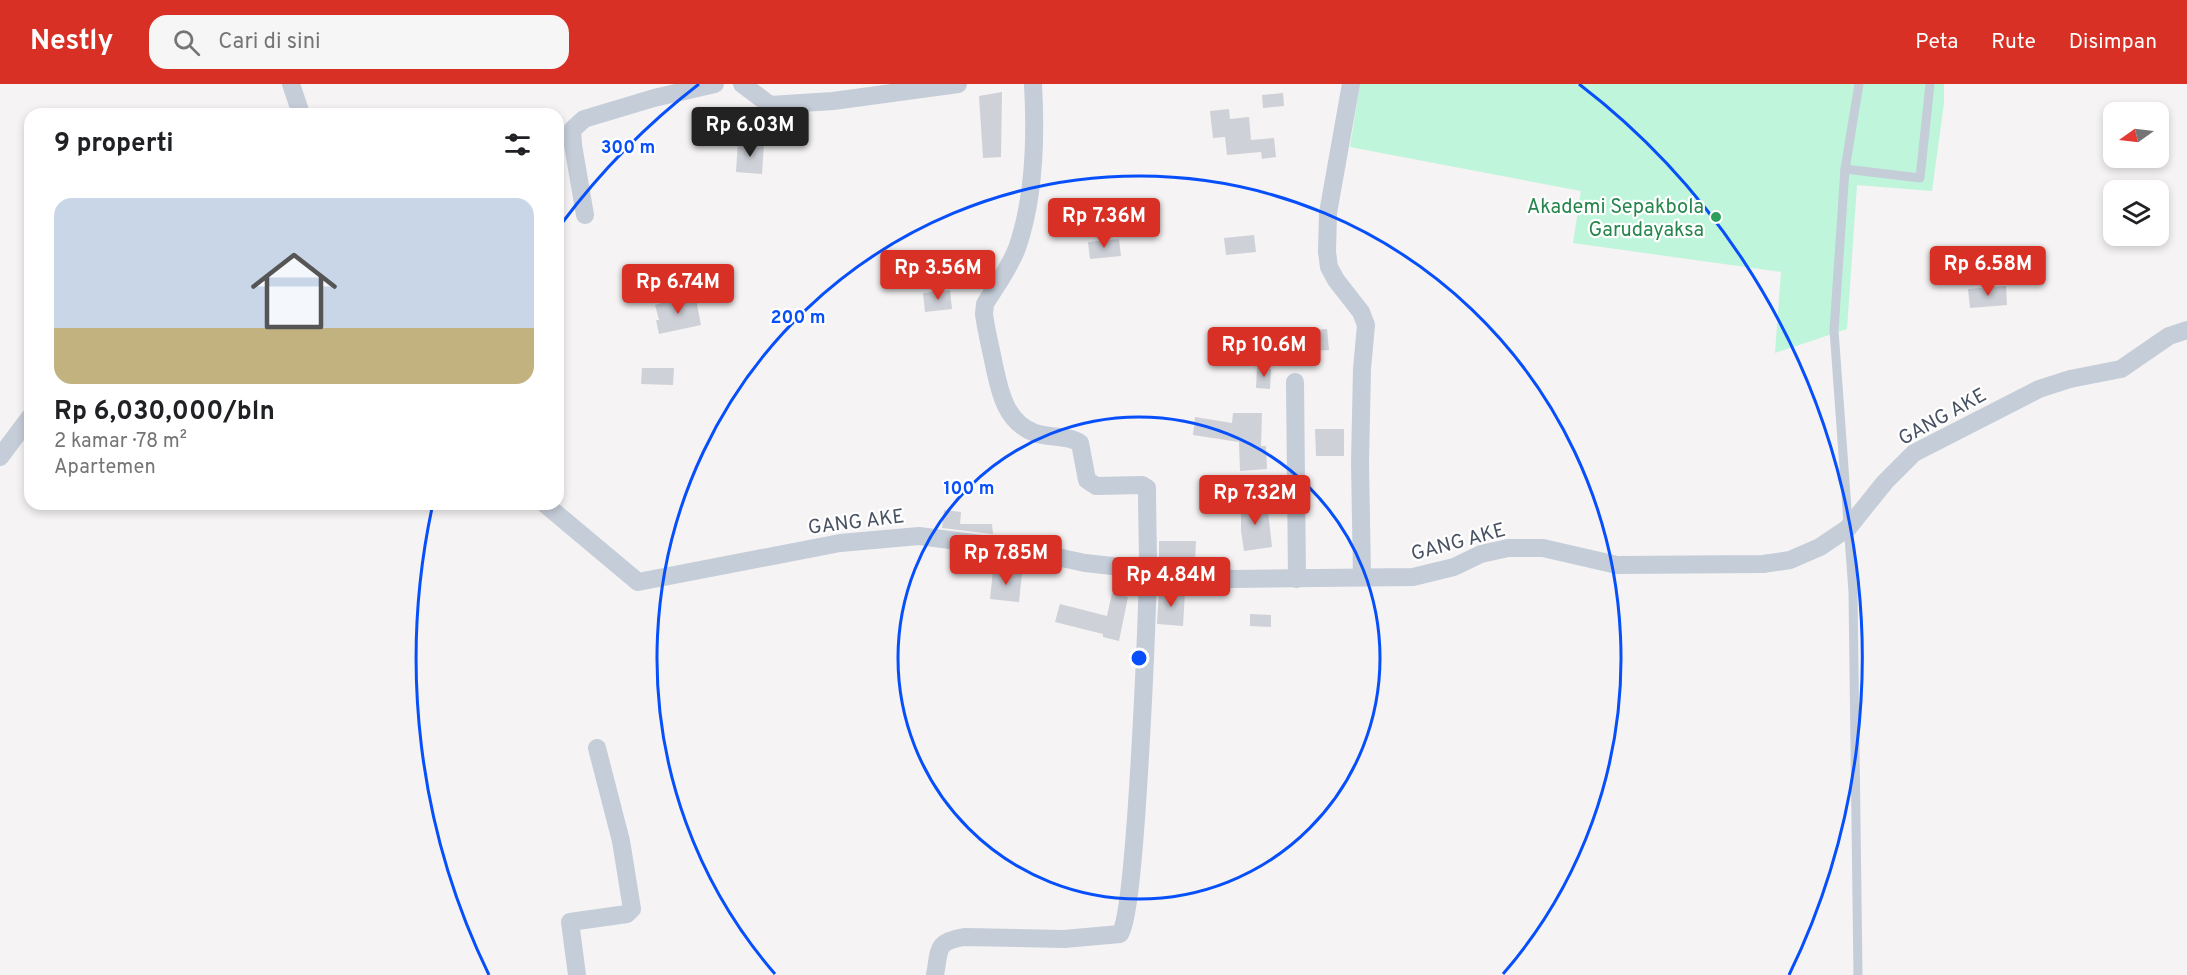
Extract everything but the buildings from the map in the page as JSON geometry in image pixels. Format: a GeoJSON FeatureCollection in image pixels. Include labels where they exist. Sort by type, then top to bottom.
{"type":"FeatureCollection","features":[{"type":"Feature","properties":{"kind":"street"},"geometry":{"type":"LineString","coordinates":[[291,84],[299,108]]}},
{"type":"Feature","properties":{"kind":"street"},"geometry":{"type":"LineString","coordinates":[[585,215],[572,130],[584,119],[654,98],[715,84]]}},
{"type":"Feature","properties":{"kind":"street"},"geometry":{"type":"LineString","coordinates":[[742,84],[771,105],[833,101],[958,84]]}},
{"type":"Feature","properties":{"kind":"street"},"geometry":{"type":"LineString","coordinates":[[934,975],[941,945],[948,940],[964,937],[1064,939],[1120,934],[1124,930],[1129,897],[1139,762],[1148,571],[1147,488],[1142,485],[1096,486],[1091,484],[1087,480],[1080,443],[1075,440],[1050,438],[1033,433],[1018,424],[1001,397],[984,314],[986,304],[1017,249],[1030,198],[1036,128],[1033,84]]}},
{"type":"Feature","properties":{"kind":"street"},"geometry":{"type":"LineString","coordinates":[[1352,84],[1328,213],[1327,252],[1329,267],[1336,280],[1361,312],[1366,325],[1362,369],[1360,463],[1362,578]]}},
{"type":"Feature","properties":{"kind":"street"},"geometry":{"type":"LineString","coordinates":[[564,124],[580,124]]}},
{"type":"Feature","properties":{"kind":"street","name":"GANG AKE"},"geometry":{"type":"LineString","coordinates":[[552,510],[638,582],[840,543],[919,536],[1020,549],[1085,563],[1232,579],[1413,577],[1454,567],[1482,554],[1508,548],[1543,548],[1617,565],[1764,564],[1790,560],[1820,547],[1848,528],[1892,474],[1914,453],[2039,389],[2070,379],[2121,369],[2169,336],[2187,330]]}},
{"type":"Feature","properties":{"kind":"street"},"geometry":{"type":"LineString","coordinates":[[1295,382],[1297,579]]}},
{"type":"Feature","properties":{"kind":"street"},"geometry":{"type":"LineString","coordinates":[[0,457],[24,425]]}},
{"type":"Feature","properties":{"kind":"street"},"geometry":{"type":"LineString","coordinates":[[577,975],[570,922],[627,914],[632,909],[621,841],[597,748]]}},
{"type":"Feature","properties":{"kind":"lane"},"geometry":{"type":"LineString","coordinates":[[1858,975],[1853,592],[1834,330],[1845,169],[1860,84]]}},
{"type":"Feature","properties":{"kind":"lane"},"geometry":{"type":"LineString","coordinates":[[1845,169],[1920,178],[1930,84]]}},
{"type":"Feature","properties":{"kind":"green space","name":"Akademi Sepakbola Garudayaksa"},"geometry":{"type":"Polygon","coordinates":[[[1360,84],[1944,84],[1944,103],[1932,191],[1857,185],[1847,329],[1775,353],[1781,272],[1573,243],[1581,191],[1350,147],[1360,84]]]}},
{"type":"Feature","properties":{"kind":"place","name":"Akademi Sepakbola Garudayaksa"},"geometry":{"type":"Point","coordinates":[1716,217]}}]}
